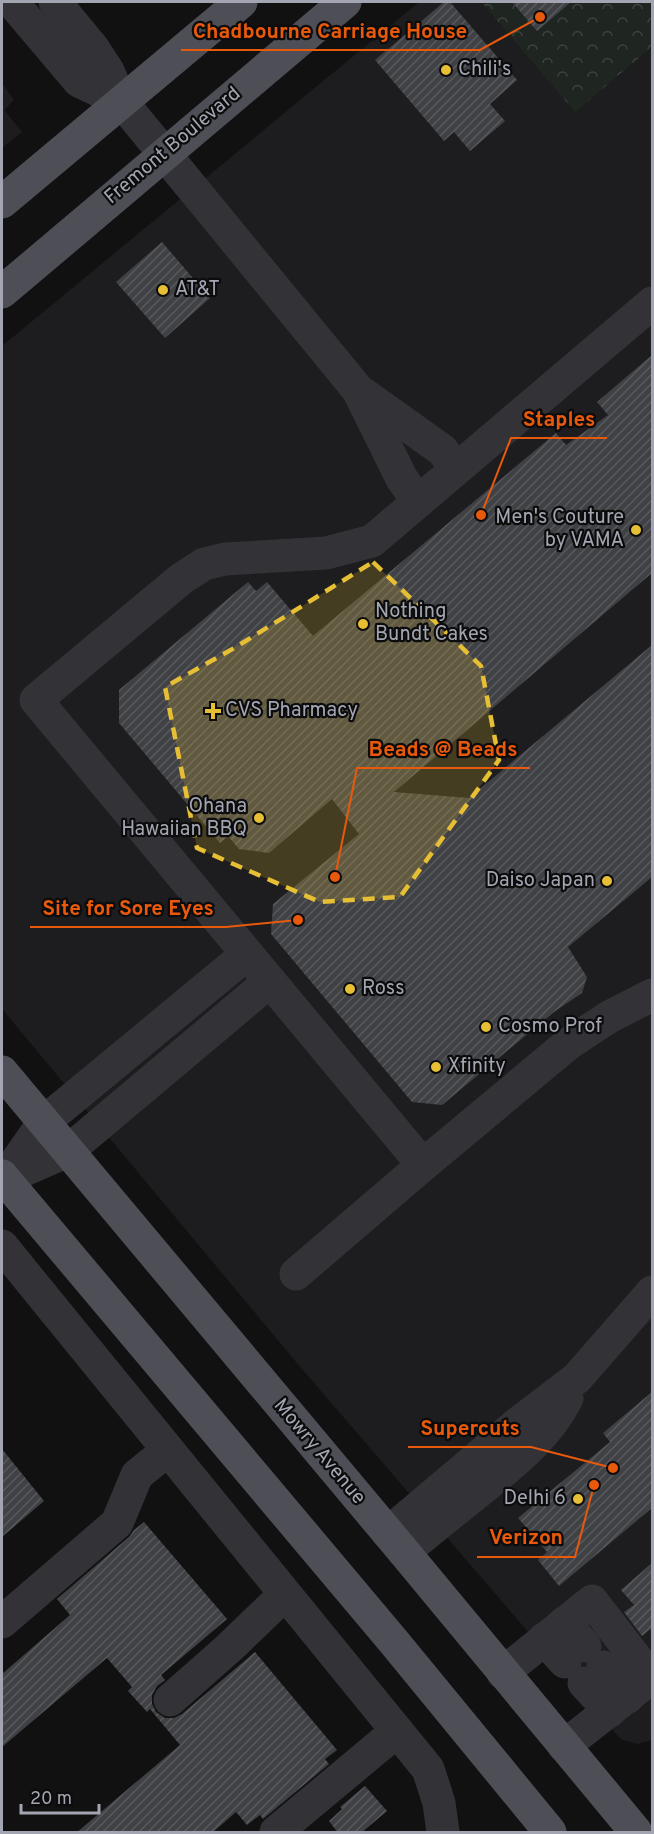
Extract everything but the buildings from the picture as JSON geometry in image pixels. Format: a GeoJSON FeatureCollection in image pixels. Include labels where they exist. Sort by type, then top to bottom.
{"type":"FeatureCollection","features":[{"type":"Feature","properties":{"kind":"main road"},"geometry":{"type":"LineString","coordinates":[[2,202],[241,2]]}},
{"type":"Feature","properties":{"kind":"main road","name":"Fremont Boulevard"},"geometry":{"type":"LineString","coordinates":[[2,292],[345,2]]}},
{"type":"Feature","properties":{"kind":"main road","name":"Mowry Avenue"},"geometry":{"type":"LineString","coordinates":[[2,1072],[637,1833]]}},
{"type":"Feature","properties":{"kind":"main road"},"geometry":{"type":"LineString","coordinates":[[2,1177],[386,1633],[550,1833]]}},
{"type":"Feature","properties":{"kind":"street"},"geometry":{"type":"LineString","coordinates":[[12,2],[79,81],[121,101]]}},
{"type":"Feature","properties":{"kind":"street"},"geometry":{"type":"LineString","coordinates":[[55,2],[93,48],[108,71],[121,101],[358,390],[402,478],[418,501]]}},
{"type":"Feature","properties":{"kind":"street"},"geometry":{"type":"LineString","coordinates":[[423,1165],[36,700],[181,579],[204,564],[225,559],[326,553],[372,541],[652,303]]}},
{"type":"Feature","properties":{"kind":"street"},"geometry":{"type":"LineString","coordinates":[[358,390],[442,450],[456,468]]}},
{"type":"Feature","properties":{"kind":"street"},"geometry":{"type":"LineString","coordinates":[[2,1177],[44,1122],[247,954]]}},
{"type":"Feature","properties":{"kind":"street"},"geometry":{"type":"LineString","coordinates":[[2,1177],[68,1151],[270,981]]}},
{"type":"Feature","properties":{"kind":"street"},"geometry":{"type":"LineString","coordinates":[[296,1274],[568,1044],[609,1017],[652,995]]}},
{"type":"Feature","properties":{"kind":"street"},"geometry":{"type":"LineString","coordinates":[[5,1258],[168,1450],[428,1769],[439,1803],[443,1833]]}},
{"type":"Feature","properties":{"kind":"street"},"geometry":{"type":"LineString","coordinates":[[396,1542],[504,1471],[541,1435],[563,1407],[577,1378],[652,1292]]}},
{"type":"Feature","properties":{"kind":"street"},"geometry":{"type":"LineString","coordinates":[[2,1622],[117,1523],[137,1475],[168,1450]]}},
{"type":"Feature","properties":{"kind":"street"},"geometry":{"type":"LineString","coordinates":[[170,1700],[285,1594]]}},
{"type":"Feature","properties":{"kind":"street"},"geometry":{"type":"LineString","coordinates":[[574,1653],[592,1601],[635,1691]]}},
{"type":"Feature","properties":{"kind":"street"},"geometry":{"type":"LineString","coordinates":[[503,1673],[574,1653],[635,1691]]}},
{"type":"Feature","properties":{"kind":"street"},"geometry":{"type":"LineString","coordinates":[[564,1746],[635,1691]]}},
{"type":"Feature","properties":{"kind":"street"},"geometry":{"type":"LineString","coordinates":[[276,1833],[397,1731]]}},
{"type":"Feature","properties":{"kind":"street"},"geometry":{"type":"LineString","coordinates":[[637,1833],[652,1820]]}},
{"type":"Feature","properties":{"kind":"highlighted area"},"geometry":{"type":"Polygon","coordinates":[[[373,562],[481,666],[499,760],[400,897],[320,902],[197,848],[165,687],[236,647],[373,562]]]}},
{"type":"Feature","properties":{"kind":"shaded area"},"geometry":{"type":"Polygon","coordinates":[[[419,2],[481,2],[575,111],[652,47],[652,1740],[638,1744],[622,1740],[616,1734],[296,1362],[2,1009],[2,346],[419,2]]]}},
{"type":"Feature","properties":{"kind":"shaded area"},"geometry":{"type":"Polygon","coordinates":[[[2,83],[14,100],[4,110],[22,132],[2,148],[2,83]]]}},
{"type":"Feature","properties":{"kind":"green space"},"geometry":{"type":"Polygon","coordinates":[[[481,2],[652,2],[652,47],[575,112],[481,2]]]}},
{"type":"Feature","properties":{"kind":"place","name":"Chadbourne Carriage House"},"geometry":{"type":"Point","coordinates":[540,17]}},
{"type":"Feature","properties":{"kind":"place","name":"Chili's"},"geometry":{"type":"Point","coordinates":[446,70]}},
{"type":"Feature","properties":{"kind":"place","name":"AT&T"},"geometry":{"type":"Point","coordinates":[163,290]}},
{"type":"Feature","properties":{"kind":"place","name":"Staples"},"geometry":{"type":"Point","coordinates":[481,515]}},
{"type":"Feature","properties":{"kind":"place","name":"Men's Couture by VAMA"},"geometry":{"type":"Point","coordinates":[636,530]}},
{"type":"Feature","properties":{"kind":"place","name":"Nothing Bundt Cakes"},"geometry":{"type":"Point","coordinates":[363,624]}},
{"type":"Feature","properties":{"kind":"place","name":"CVS Pharmacy"},"geometry":{"type":"Point","coordinates":[213,711]}},
{"type":"Feature","properties":{"kind":"place","name":"Ohana Hawaiian BBQ"},"geometry":{"type":"Point","coordinates":[259,818]}},
{"type":"Feature","properties":{"kind":"place","name":"Beads @ Beads"},"geometry":{"type":"Point","coordinates":[335,877]}},
{"type":"Feature","properties":{"kind":"place","name":"Daiso Japan"},"geometry":{"type":"Point","coordinates":[607,881]}},
{"type":"Feature","properties":{"kind":"place","name":"Site for Sore Eyes"},"geometry":{"type":"Point","coordinates":[298,920]}},
{"type":"Feature","properties":{"kind":"place","name":"Ross"},"geometry":{"type":"Point","coordinates":[350,989]}},
{"type":"Feature","properties":{"kind":"place","name":"Cosmo Prof"},"geometry":{"type":"Point","coordinates":[486,1027]}},
{"type":"Feature","properties":{"kind":"place","name":"Xfinity"},"geometry":{"type":"Point","coordinates":[436,1067]}},
{"type":"Feature","properties":{"kind":"place","name":"Supercuts"},"geometry":{"type":"Point","coordinates":[613,1468]}},
{"type":"Feature","properties":{"kind":"place","name":"Verizon"},"geometry":{"type":"Point","coordinates":[594,1485]}},
{"type":"Feature","properties":{"kind":"place","name":"Delhi 6"},"geometry":{"type":"Point","coordinates":[578,1499]}}]}
